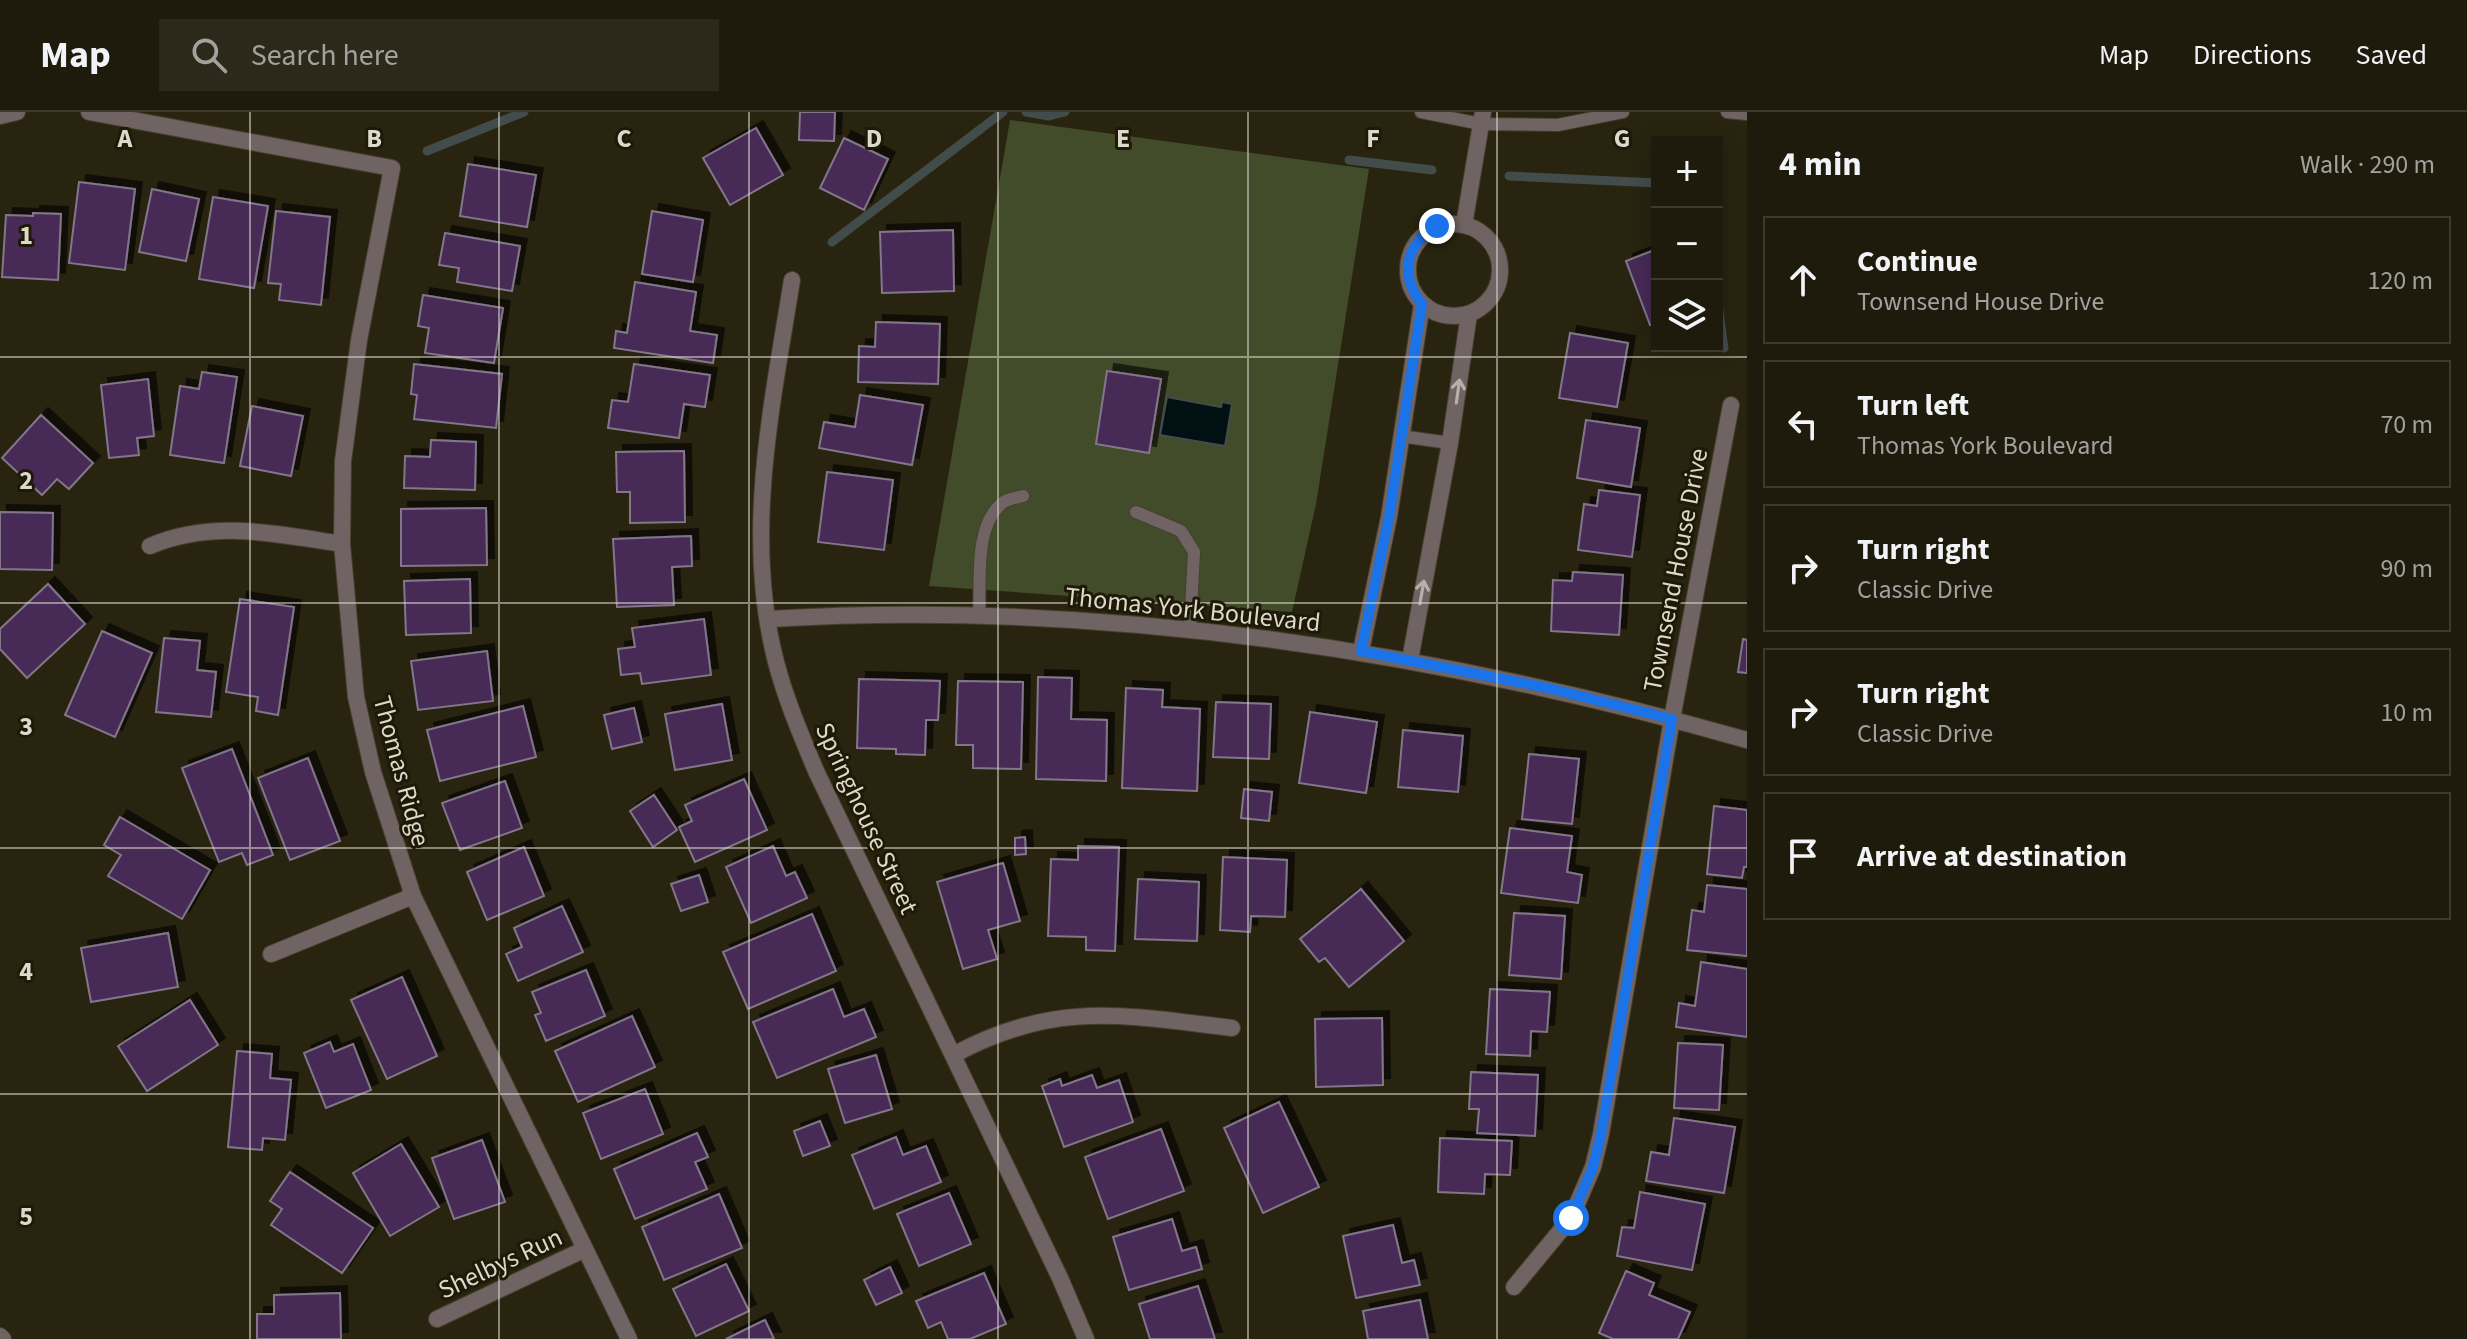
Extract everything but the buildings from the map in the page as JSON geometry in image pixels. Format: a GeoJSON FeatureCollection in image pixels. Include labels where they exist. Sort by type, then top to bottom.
{"type":"FeatureCollection","features":[{"type":"Feature","properties":{"kind":"street"},"geometry":{"type":"LineString","coordinates":[[0,116],[17,112]]}},
{"type":"Feature","properties":{"kind":"street","name":"Thomas Ridge"},"geometry":{"type":"LineString","coordinates":[[89,112],[392,168],[357,355],[343,461],[342,544],[356,697],[373,772],[413,896],[629,1339]]}},
{"type":"Feature","properties":{"kind":"street"},"geometry":{"type":"LineString","coordinates":[[1464,225],[1482,118]]}},
{"type":"Feature","properties":{"kind":"street"},"geometry":{"type":"LineString","coordinates":[[1464,225],[1487,238],[1495,248],[1500,274],[1491,298],[1469,314],[1444,316],[1422,304],[1408,281],[1407,268],[1416,242],[1437,226],[1464,225]]}},
{"type":"Feature","properties":{"kind":"street","name":"Springhouse Street"},"geometry":{"type":"LineString","coordinates":[[792,280],[762,487],[761,546],[776,660],[793,716],[1060,1278],[1086,1339]]}},
{"type":"Feature","properties":{"kind":"street"},"geometry":{"type":"LineString","coordinates":[[1361,651],[1389,517],[1422,304]]}},
{"type":"Feature","properties":{"kind":"street"},"geometry":{"type":"LineString","coordinates":[[1410,660],[1450,443],[1469,314]]}},
{"type":"Feature","properties":{"kind":"street","name":"Townsend House Drive"},"geometry":{"type":"LineString","coordinates":[[1514,1287],[1571,1218],[1593,1167],[1731,405]]}},
{"type":"Feature","properties":{"kind":"street"},"geometry":{"type":"LineString","coordinates":[[150,546],[200,531],[237,528],[342,544]]}},
{"type":"Feature","properties":{"kind":"street","name":"Thomas York Boulevard"},"geometry":{"type":"LineString","coordinates":[[769,619],[880,613],[979,615],[1190,628],[1410,660],[1548,688],[1747,740]]}},
{"type":"Feature","properties":{"kind":"street"},"geometry":{"type":"LineString","coordinates":[[271,954],[413,896]]}},
{"type":"Feature","properties":{"kind":"street"},"geometry":{"type":"LineString","coordinates":[[953,1055],[1016,1026],[1070,1015],[1125,1016],[1232,1028]]}},
{"type":"Feature","properties":{"kind":"street","name":"Shelbys Run"},"geometry":{"type":"LineString","coordinates":[[437,1319],[583,1250]]}},
{"type":"Feature","properties":{"kind":"lane"},"geometry":{"type":"LineString","coordinates":[[1421,112],[1558,125],[1623,112]]}},
{"type":"Feature","properties":{"kind":"lane"},"geometry":{"type":"LineString","coordinates":[[1727,112],[1747,114]]}},
{"type":"Feature","properties":{"kind":"lane"},"geometry":{"type":"LineString","coordinates":[[1400,436],[1450,443]]}},
{"type":"Feature","properties":{"kind":"lane"},"geometry":{"type":"LineString","coordinates":[[979,615],[982,554],[988,522],[1002,502],[1023,496]]}},
{"type":"Feature","properties":{"kind":"lane"},"geometry":{"type":"LineString","coordinates":[[1136,512],[1181,531],[1194,552],[1190,628]]}},
{"type":"Feature","properties":{"kind":"green space"},"geometry":{"type":"Polygon","coordinates":[[[1010,120],[1369,169],[1316,504],[1292,612],[929,586],[1010,120]]]}},
{"type":"Feature","properties":{"kind":"shaded area"},"geometry":{"type":"Polygon","coordinates":[[[1167,397],[1221,407],[1222,402],[1232,404],[1225,446],[1160,435],[1167,397]]]}},
{"type":"Feature","properties":{"kind":"waterway"},"geometry":{"type":"LineString","coordinates":[[427,151],[524,112]]}},
{"type":"Feature","properties":{"kind":"waterway"},"geometry":{"type":"LineString","coordinates":[[832,242],[1003,112]]}},
{"type":"Feature","properties":{"kind":"waterway"},"geometry":{"type":"LineString","coordinates":[[1026,112],[1049,116],[1065,112]]}},
{"type":"Feature","properties":{"kind":"waterway"},"geometry":{"type":"LineString","coordinates":[[1349,160],[1432,170]]}},
{"type":"Feature","properties":{"kind":"waterway"},"geometry":{"type":"LineString","coordinates":[[1509,176],[1651,183]]}},
{"type":"Feature","properties":{"kind":"waterway"},"geometry":{"type":"LineString","coordinates":[[1723,341],[1724,348]]}},
{"type":"Feature","properties":{"kind":"route"},"geometry":{"type":"LineString","coordinates":[[1437,226],[1416,242],[1407,268],[1408,281],[1422,304],[1389,517],[1361,651],[1548,688],[1672,719],[1601,1134],[1593,1167],[1571,1218]]}}]}
